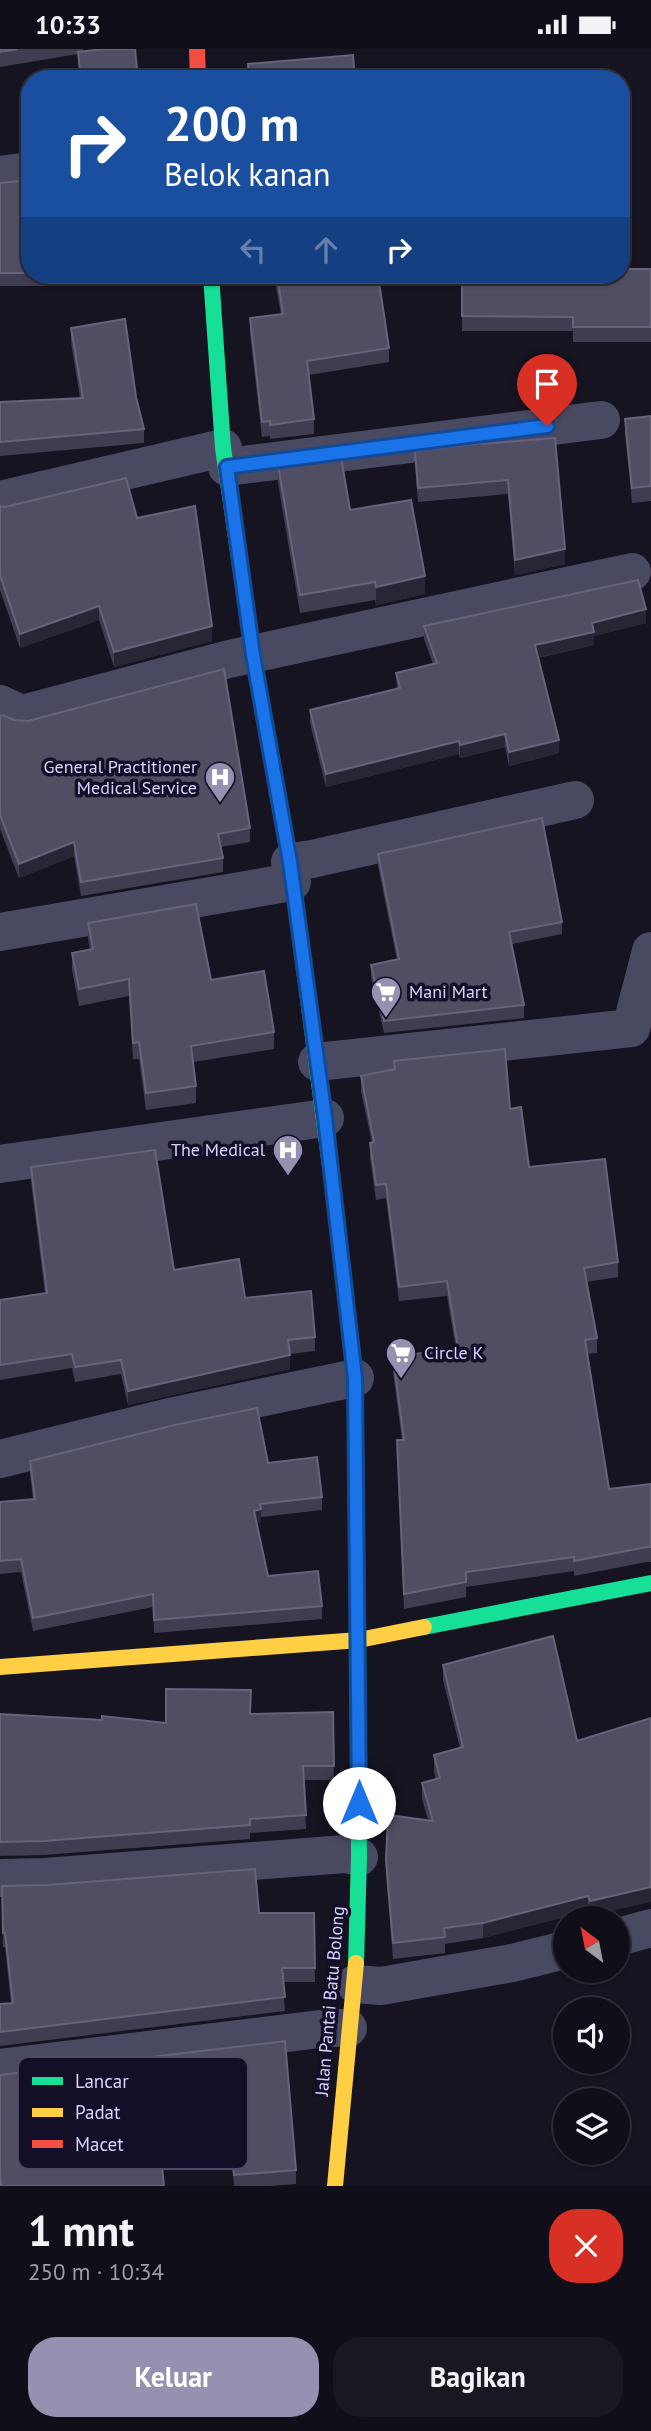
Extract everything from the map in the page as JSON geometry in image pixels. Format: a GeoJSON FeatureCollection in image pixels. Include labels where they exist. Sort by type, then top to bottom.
{"type":"FeatureCollection","features":[{"type":"Feature","properties":{"kind":"street"},"geometry":{"type":"LineString","coordinates":[[197,49],[198,70]]}},
{"type":"Feature","properties":{"kind":"street"},"geometry":{"type":"LineString","coordinates":[[0,175],[21,172]]}},
{"type":"Feature","properties":{"kind":"street","name":"Jalan Pantai Batu Bolong"},"geometry":{"type":"LineString","coordinates":[[212,284],[225,458],[253,655],[291,872],[325,1118],[355,1378],[359,1857],[355,1983],[348,2028],[335,2186]]}},
{"type":"Feature","properties":{"kind":"street"},"geometry":{"type":"LineString","coordinates":[[0,500],[225,458],[601,420]]}},
{"type":"Feature","properties":{"kind":"street"},"geometry":{"type":"LineString","coordinates":[[0,704],[22,714],[253,655],[632,572]]}},
{"type":"Feature","properties":{"kind":"street"},"geometry":{"type":"LineString","coordinates":[[0,932],[291,872],[312,859],[575,800]]}},
{"type":"Feature","properties":{"kind":"street"},"geometry":{"type":"LineString","coordinates":[[317,1062],[631,1028],[651,951]]}},
{"type":"Feature","properties":{"kind":"street"},"geometry":{"type":"LineString","coordinates":[[0,1164],[325,1118]]}},
{"type":"Feature","properties":{"kind":"street"},"geometry":{"type":"LineString","coordinates":[[0,1459],[174,1416],[355,1378]]}},
{"type":"Feature","properties":{"kind":"street"},"geometry":{"type":"LineString","coordinates":[[0,1667],[359,1640],[651,1583]]}},
{"type":"Feature","properties":{"kind":"street"},"geometry":{"type":"LineString","coordinates":[[0,1878],[45,1877],[345,1854],[359,1857]]}},
{"type":"Feature","properties":{"kind":"street"},"geometry":{"type":"LineString","coordinates":[[630,1934],[651,1928]]}},
{"type":"Feature","properties":{"kind":"street"},"geometry":{"type":"LineString","coordinates":[[355,1983],[381,1986],[512,1963],[553,1953]]}},
{"type":"Feature","properties":{"kind":"street"},"geometry":{"type":"LineString","coordinates":[[90,2057],[328,2028],[348,2028]]}},
{"type":"Feature","properties":{"kind":"street"},"geometry":{"type":"LineString","coordinates":[[0,2068],[18,2066]]}},
{"type":"Feature","properties":{"kind":"building"},"geometry":{"type":"Polygon","coordinates":[[[135,49],[137,70],[80,70],[78,52],[135,49]]]}},
{"type":"Feature","properties":{"kind":"building"},"geometry":{"type":"Polygon","coordinates":[[[353,55],[354,70],[248,70],[248,64],[353,55]]]}},
{"type":"Feature","properties":{"kind":"building"},"geometry":{"type":"Polygon","coordinates":[[[21,181],[21,273],[0,273],[0,183],[21,181]]]}},
{"type":"Feature","properties":{"kind":"building"},"geometry":{"type":"Polygon","coordinates":[[[630,269],[651,269],[651,327],[573,327],[573,317],[462,316],[462,284],[630,284],[630,269]]]}},
{"type":"Feature","properties":{"kind":"building"},"geometry":{"type":"Polygon","coordinates":[[[278,284],[379,284],[389,348],[307,361],[314,419],[270,425],[270,421],[262,422],[250,318],[283,314],[278,284]]]}},
{"type":"Feature","properties":{"kind":"building"},"geometry":{"type":"Polygon","coordinates":[[[125,319],[136,397],[144,429],[0,442],[0,402],[83,398],[71,328],[125,319]]]}},
{"type":"Feature","properties":{"kind":"building"},"geometry":{"type":"Polygon","coordinates":[[[651,416],[651,486],[632,488],[625,419],[651,416]]]}},
{"type":"Feature","properties":{"kind":"building"},"geometry":{"type":"Polygon","coordinates":[[[555,438],[565,549],[515,560],[508,480],[418,488],[415,451],[555,438]]]}},
{"type":"Feature","properties":{"kind":"building"},"geometry":{"type":"Polygon","coordinates":[[[341,457],[350,510],[411,500],[425,576],[376,587],[375,582],[300,595],[278,465],[341,457]]]}},
{"type":"Feature","properties":{"kind":"building"},"geometry":{"type":"Polygon","coordinates":[[[126,478],[137,518],[195,506],[212,626],[114,652],[99,606],[20,634],[0,575],[0,506],[126,478]]]}},
{"type":"Feature","properties":{"kind":"building"},"geometry":{"type":"Polygon","coordinates":[[[638,580],[646,609],[592,623],[594,632],[535,645],[559,740],[509,752],[505,734],[460,745],[459,741],[326,774],[310,710],[400,688],[396,673],[437,663],[424,626],[638,580]]]}},
{"type":"Feature","properties":{"kind":"building"},"geometry":{"type":"Polygon","coordinates":[[[224,669],[250,828],[218,834],[223,858],[81,882],[74,842],[19,864],[0,815],[0,716],[28,721],[224,669]]]}},
{"type":"Feature","properties":{"kind":"building"},"geometry":{"type":"Polygon","coordinates":[[[542,818],[562,922],[509,932],[524,1005],[384,1021],[371,965],[399,959],[378,854],[542,818]]]}},
{"type":"Feature","properties":{"kind":"building"},"geometry":{"type":"Polygon","coordinates":[[[196,904],[211,980],[264,971],[274,1032],[191,1046],[196,1086],[146,1093],[139,1042],[133,1043],[129,979],[79,989],[72,953],[93,949],[88,923],[196,904]]]}},
{"type":"Feature","properties":{"kind":"building"},"geometry":{"type":"Polygon","coordinates":[[[505,1049],[510,1109],[521,1107],[529,1167],[605,1159],[618,1262],[584,1268],[597,1338],[585,1340],[609,1489],[651,1484],[651,1547],[574,1561],[574,1557],[466,1572],[466,1582],[404,1594],[397,1440],[404,1440],[393,1357],[458,1348],[447,1281],[399,1287],[386,1184],[376,1185],[370,1143],[374,1142],[361,1076],[395,1069],[394,1061],[505,1049]]]}},
{"type":"Feature","properties":{"kind":"building"},"geometry":{"type":"Polygon","coordinates":[[[155,1150],[174,1270],[239,1259],[245,1298],[311,1291],[315,1337],[288,1340],[290,1355],[128,1391],[121,1360],[75,1367],[72,1354],[0,1365],[0,1300],[47,1293],[31,1167],[155,1150]]]}},
{"type":"Feature","properties":{"kind":"building"},"geometry":{"type":"Polygon","coordinates":[[[257,1408],[268,1463],[317,1457],[322,1497],[260,1504],[261,1509],[254,1511],[268,1576],[318,1571],[322,1606],[154,1620],[153,1594],[33,1618],[21,1559],[0,1561],[0,1502],[35,1499],[30,1461],[179,1424],[257,1408]]]}},
{"type":"Feature","properties":{"kind":"building"},"geometry":{"type":"Polygon","coordinates":[[[553,1636],[577,1741],[651,1718],[651,1887],[590,1901],[588,1896],[483,1923],[444,1928],[445,1937],[393,1943],[386,1860],[388,1815],[433,1821],[422,1783],[440,1778],[434,1755],[463,1747],[443,1665],[553,1636]]]}},
{"type":"Feature","properties":{"kind":"building"},"geometry":{"type":"Polygon","coordinates":[[[166,1689],[251,1690],[250,1714],[333,1712],[334,1766],[303,1766],[306,1815],[250,1819],[250,1825],[0,1842],[0,1714],[102,1720],[102,1716],[166,1723],[166,1689]]]}},
{"type":"Feature","properties":{"kind":"building"},"geometry":{"type":"Polygon","coordinates":[[[255,1869],[259,1913],[314,1913],[315,1968],[282,1968],[285,1997],[0,2032],[0,2004],[13,2003],[3,1933],[2,1886],[255,1869]]]}},
{"type":"Feature","properties":{"kind":"building"},"geometry":{"type":"Polygon","coordinates":[[[285,2041],[296,2170],[234,2175],[233,2169],[248,2169],[248,2057],[151,2057],[285,2041]]]}},
{"type":"Feature","properties":{"kind":"building"},"geometry":{"type":"Polygon","coordinates":[[[18,2073],[18,2169],[162,2169],[164,2186],[1,2186],[0,2075],[18,2073]]]}},
{"type":"Feature","properties":{"kind":"traffic: fast"},"geometry":{"type":"LineString","coordinates":[[212,284],[223,448],[253,654],[290,862],[335,1204]]}},
{"type":"Feature","properties":{"kind":"traffic: fast"},"geometry":{"type":"LineString","coordinates":[[356,1446],[359,1857],[356,1963]]}},
{"type":"Feature","properties":{"kind":"traffic: fast"},"geometry":{"type":"LineString","coordinates":[[424,1627],[651,1583]]}},
{"type":"Feature","properties":{"kind":"traffic: slow"},"geometry":{"type":"LineString","coordinates":[[0,1667],[359,1640],[424,1627]]}},
{"type":"Feature","properties":{"kind":"traffic: slow"},"geometry":{"type":"LineString","coordinates":[[335,2186],[356,1963]]}},
{"type":"Feature","properties":{"kind":"traffic: jam"},"geometry":{"type":"LineString","coordinates":[[197,49],[198,70]]}},
{"type":"Feature","properties":{"kind":"traffic: jam"},"geometry":{"type":"LineString","coordinates":[[335,1204],[355,1378],[356,1446]]}},
{"type":"Feature","properties":{"kind":"place","name":"General Practitioner Medical Service"},"geometry":{"type":"Point","coordinates":[220,804]}},
{"type":"Feature","properties":{"kind":"place","name":"Mani Mart"},"geometry":{"type":"Point","coordinates":[386,1019]}},
{"type":"Feature","properties":{"kind":"place","name":"The Medical"},"geometry":{"type":"Point","coordinates":[288,1177]}},
{"type":"Feature","properties":{"kind":"place","name":"Circle K"},"geometry":{"type":"Point","coordinates":[401,1380]}},
{"type":"Feature","properties":{"kind":"route"},"geometry":{"type":"LineString","coordinates":[[359,1803],[355,1378],[325,1118],[290,862],[253,655],[227,467],[547,426]]}}]}
